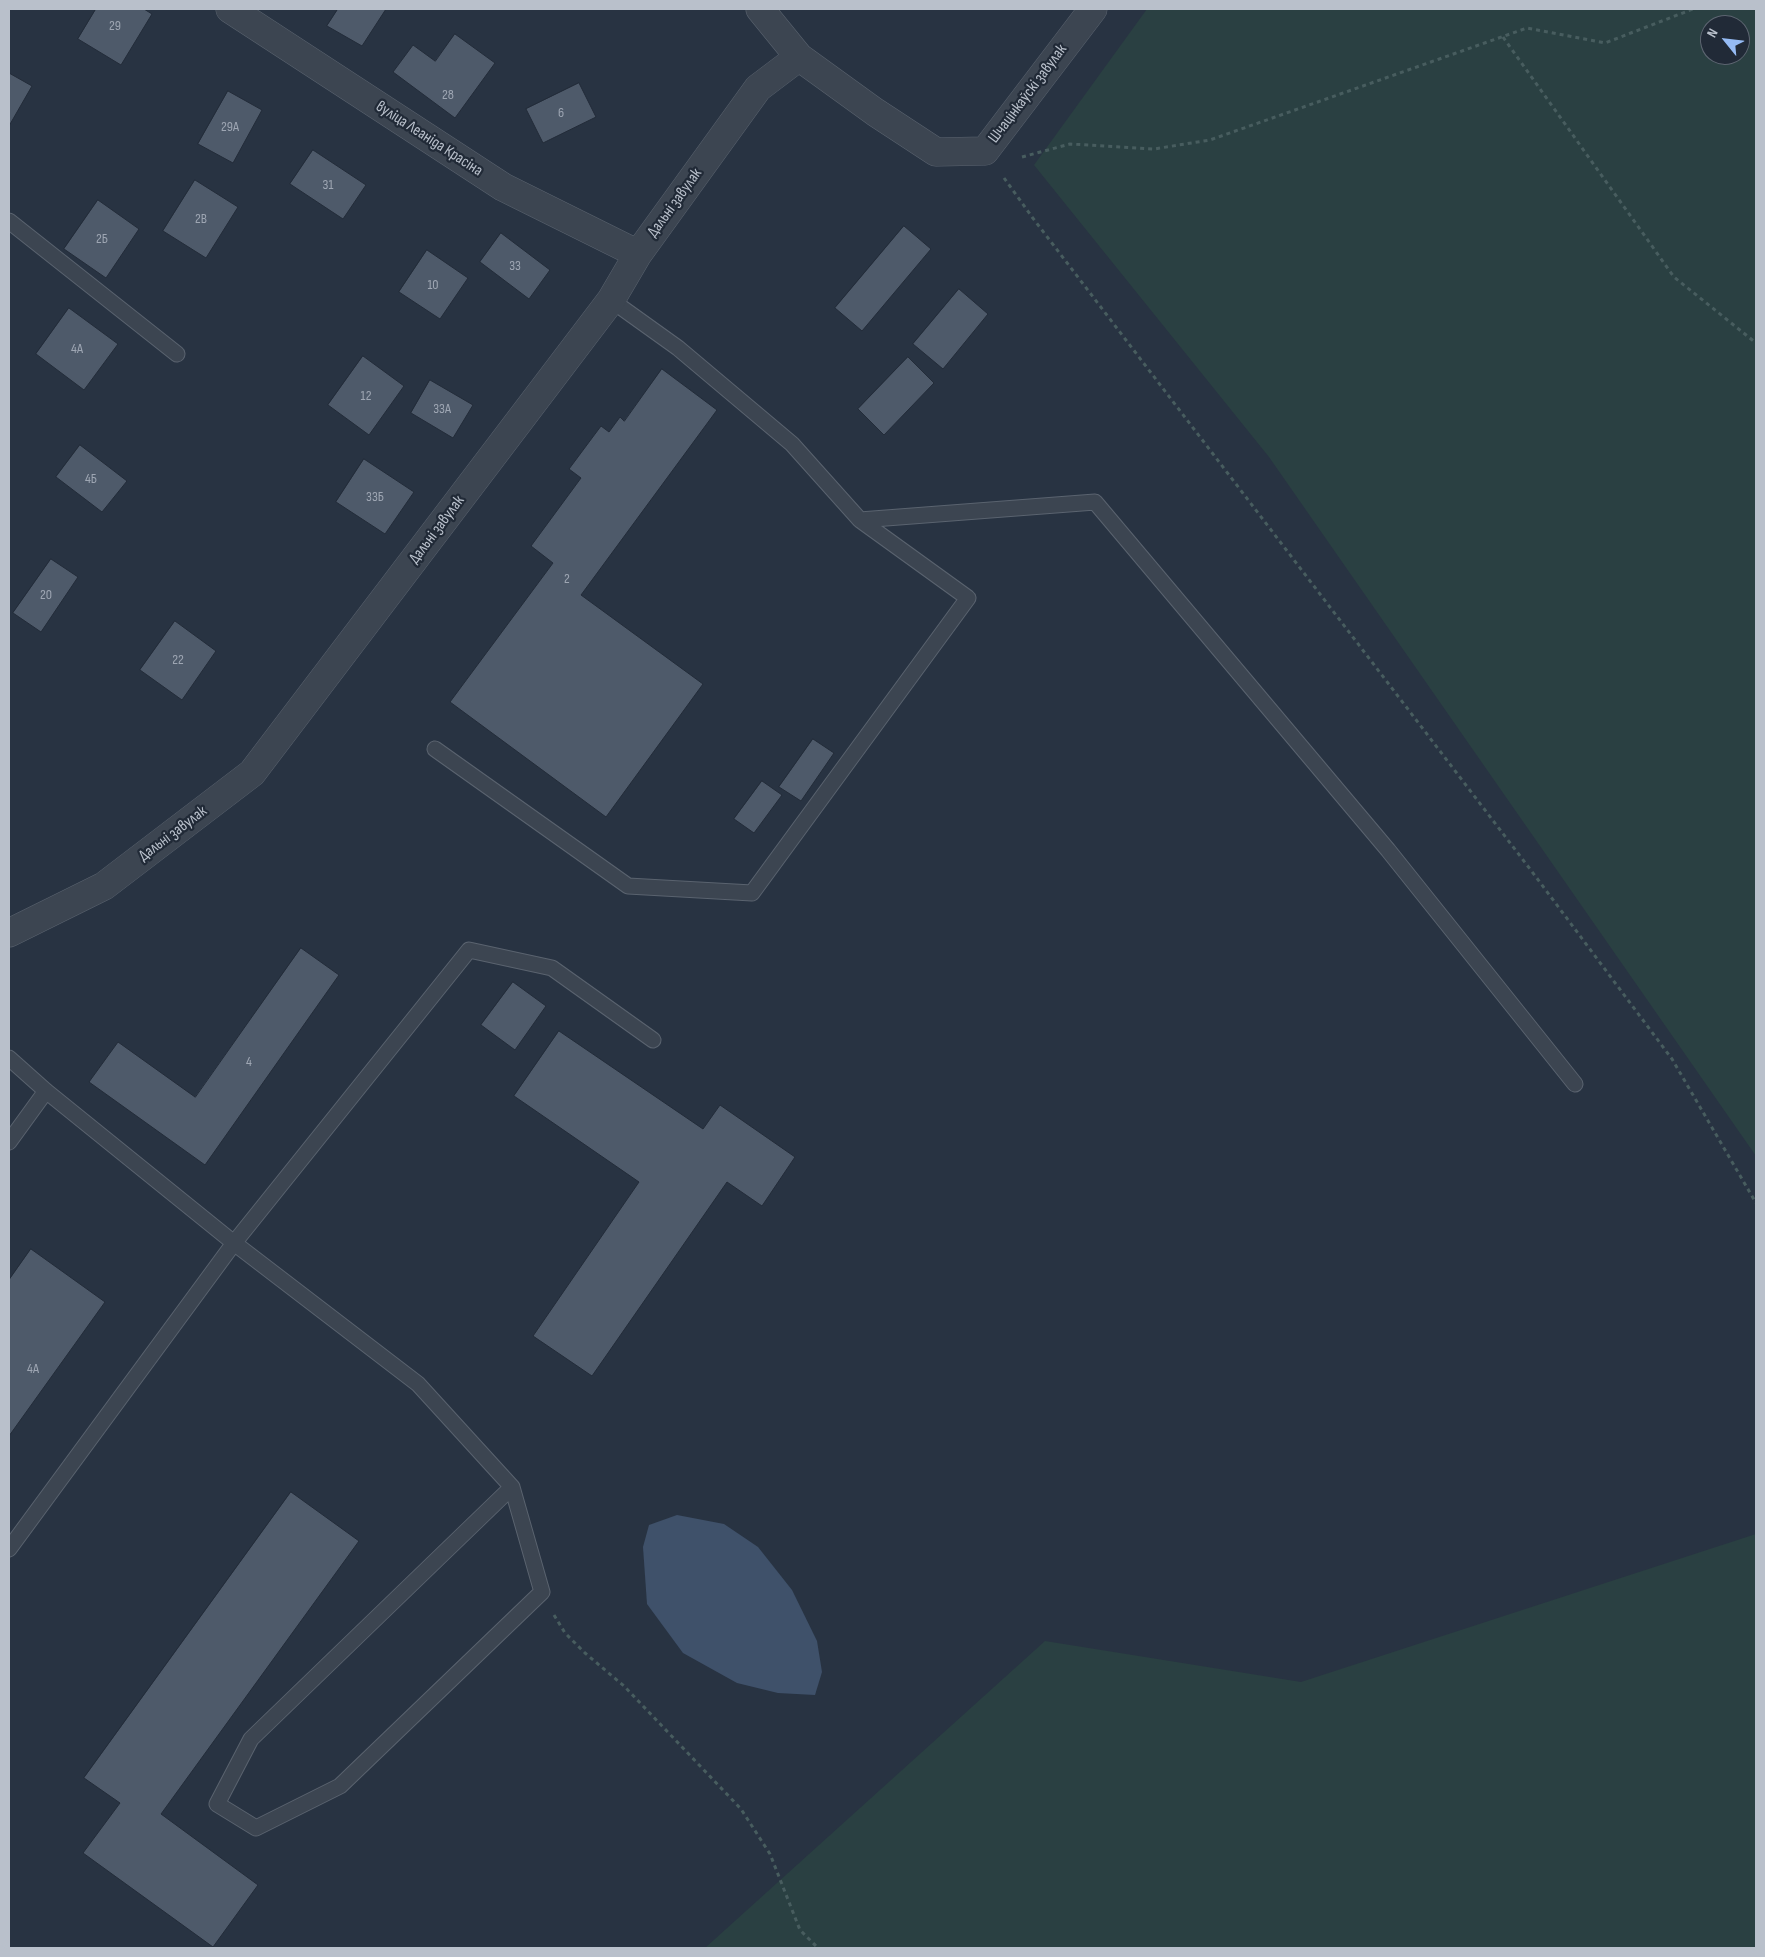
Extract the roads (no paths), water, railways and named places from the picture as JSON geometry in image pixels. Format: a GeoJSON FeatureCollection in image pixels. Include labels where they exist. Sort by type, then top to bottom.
{"type":"FeatureCollection","features":[{"type":"Feature","properties":{"kind":"street","name":"вуліца Леаніда Красіна"},"geometry":{"type":"LineString","coordinates":[[230,9],[503,187],[638,254]]}},
{"type":"Feature","properties":{"kind":"street","name":"Шчацінкаўскі завулак"},"geometry":{"type":"LineString","coordinates":[[760,9],[800,57],[875,112],[936,152],[990,158],[1093,9]]}},
{"type":"Feature","properties":{"kind":"street","name":"Дальні завулак"},"geometry":{"type":"LineString","coordinates":[[9,933],[104,886],[252,773],[611,300],[638,254],[758,88],[800,57]]}},
{"type":"Feature","properties":{"kind":"lane"},"geometry":{"type":"LineString","coordinates":[[9,221],[177,354]]}},
{"type":"Feature","properties":{"kind":"lane"},"geometry":{"type":"LineString","coordinates":[[435,749],[628,886],[752,893],[968,598],[860,520],[792,444],[678,348],[611,300]]}},
{"type":"Feature","properties":{"kind":"lane"},"geometry":{"type":"LineString","coordinates":[[860,520],[1095,502],[1388,850],[1575,1084]]}},
{"type":"Feature","properties":{"kind":"lane"},"geometry":{"type":"LineString","coordinates":[[9,1549],[234,1243],[469,950],[552,968],[654,1040]]}},
{"type":"Feature","properties":{"kind":"lane"},"geometry":{"type":"LineString","coordinates":[[9,1058],[46,1091],[234,1243],[418,1384],[512,1487],[542,1592],[340,1786],[256,1828],[217,1804],[250,1738],[512,1487]]}},
{"type":"Feature","properties":{"kind":"lane"},"geometry":{"type":"LineString","coordinates":[[9,1142],[46,1091]]}},
{"type":"Feature","properties":{"kind":"water"},"geometry":{"type":"Polygon","coordinates":[[[677,1515],[724,1524],[758,1547],[792,1590],[817,1641],[822,1672],[815,1695],[778,1693],[737,1683],[683,1653],[647,1604],[643,1547],[649,1525],[677,1515]]]}}]}
